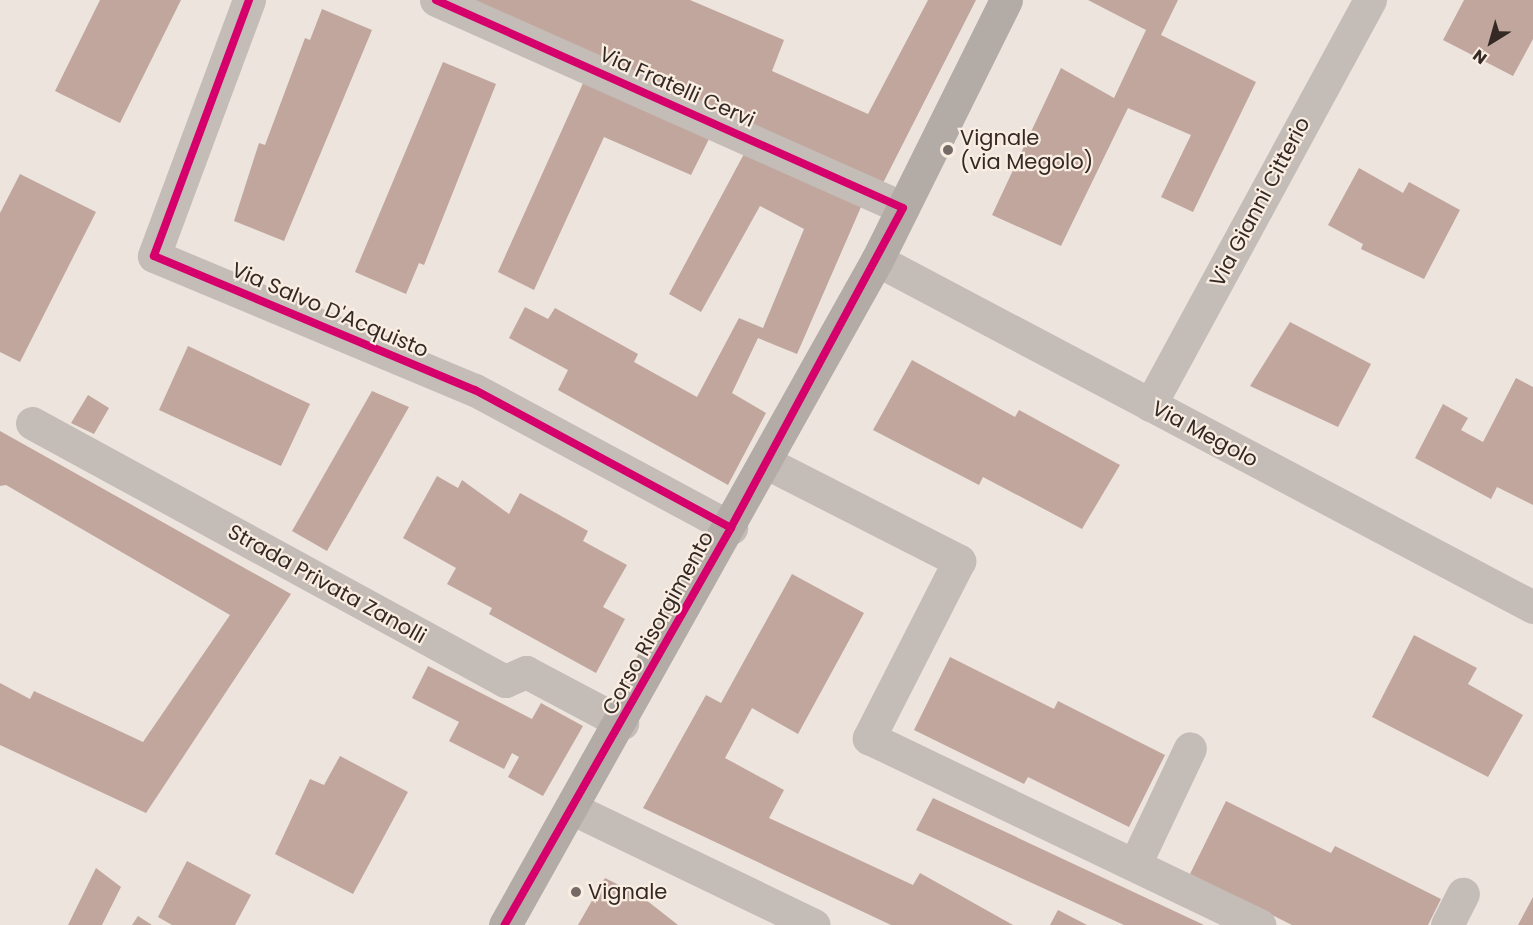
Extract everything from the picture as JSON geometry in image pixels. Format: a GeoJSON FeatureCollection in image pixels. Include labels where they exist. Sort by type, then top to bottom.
{"type":"FeatureCollection","features":[{"type":"Feature","properties":{"kind":"main road","name":"Corso Risorgimento"},"geometry":{"type":"LineString","coordinates":[[505,925],[622,723],[877,260],[1006,0]]}},
{"type":"Feature","properties":{"kind":"street","name":"Via Salvo D'Acquisto"},"geometry":{"type":"LineString","coordinates":[[249,0],[154,256],[475,390],[731,528]]}},
{"type":"Feature","properties":{"kind":"street","name":"Via Fratelli Cervi"},"geometry":{"type":"LineString","coordinates":[[436,0],[903,208]]}},
{"type":"Feature","properties":{"kind":"street","name":"Via Gianni Citterio"},"geometry":{"type":"LineString","coordinates":[[1150,405],[1370,0]]}},
{"type":"Feature","properties":{"kind":"street","name":"Via Megolo"},"geometry":{"type":"LineString","coordinates":[[877,260],[1533,608]]}},
{"type":"Feature","properties":{"kind":"street","name":"Strada Privata Zanolli"},"geometry":{"type":"LineString","coordinates":[[32,423],[505,681],[526,672],[622,723]]}},
{"type":"Feature","properties":{"kind":"street"},"geometry":{"type":"LineString","coordinates":[[767,463],[959,561],[869,738],[1260,925]]}},
{"type":"Feature","properties":{"kind":"street"},"geometry":{"type":"LineString","coordinates":[[1135,864],[1190,748]]}},
{"type":"Feature","properties":{"kind":"street"},"geometry":{"type":"LineString","coordinates":[[573,809],[814,925]]}},
{"type":"Feature","properties":{"kind":"street"},"geometry":{"type":"LineString","coordinates":[[1448,925],[1462,894]]}},
{"type":"Feature","properties":{"kind":"building"},"geometry":{"type":"Polygon","coordinates":[[[100,0],[181,0],[120,123],[55,91],[100,0]]]}},
{"type":"Feature","properties":{"kind":"building"},"geometry":{"type":"Polygon","coordinates":[[[464,0],[690,0],[784,40],[772,71],[868,114],[928,0],[976,0],[883,183],[464,0]]]}},
{"type":"Feature","properties":{"kind":"building"},"geometry":{"type":"Polygon","coordinates":[[[1088,0],[1178,0],[1161,35],[1256,82],[1193,212],[1161,197],[1191,135],[1128,108],[1061,246],[992,215],[1061,68],[1114,98],[1146,30],[1088,0]]]}},
{"type":"Feature","properties":{"kind":"building"},"geometry":{"type":"Polygon","coordinates":[[[1464,0],[1533,0],[1533,39],[1513,76],[1443,40],[1464,0]]]}},
{"type":"Feature","properties":{"kind":"building"},"geometry":{"type":"Polygon","coordinates":[[[322,9],[372,30],[284,241],[234,221],[259,143],[265,145],[305,38],[310,40],[322,9]]]}},
{"type":"Feature","properties":{"kind":"building"},"geometry":{"type":"Polygon","coordinates":[[[443,62],[496,84],[424,265],[419,263],[406,294],[355,272],[443,62]]]}},
{"type":"Feature","properties":{"kind":"building"},"geometry":{"type":"Polygon","coordinates":[[[584,81],[710,137],[691,175],[604,137],[534,290],[498,272],[584,81]]]}},
{"type":"Feature","properties":{"kind":"building"},"geometry":{"type":"Polygon","coordinates":[[[745,152],[861,207],[797,354],[758,338],[732,393],[766,413],[728,485],[558,390],[568,370],[509,338],[525,307],[548,319],[555,308],[638,354],[634,362],[697,397],[739,318],[763,328],[804,229],[760,206],[701,312],[669,294],[745,152]]]}},
{"type":"Feature","properties":{"kind":"building"},"geometry":{"type":"Polygon","coordinates":[[[1359,168],[1403,193],[1409,182],[1460,210],[1424,279],[1361,249],[1363,244],[1328,225],[1359,168]]]}},
{"type":"Feature","properties":{"kind":"building"},"geometry":{"type":"Polygon","coordinates":[[[20,174],[96,212],[20,362],[0,352],[0,213],[20,174]]]}},
{"type":"Feature","properties":{"kind":"building"},"geometry":{"type":"Polygon","coordinates":[[[1290,322],[1371,364],[1338,427],[1250,386],[1290,322]]]}},
{"type":"Feature","properties":{"kind":"building"},"geometry":{"type":"Polygon","coordinates":[[[188,346],[310,404],[281,466],[159,410],[188,346]]]}},
{"type":"Feature","properties":{"kind":"building"},"geometry":{"type":"Polygon","coordinates":[[[912,360],[1015,417],[1019,410],[1120,465],[1082,529],[983,477],[979,485],[873,430],[912,360]]]}},
{"type":"Feature","properties":{"kind":"building"},"geometry":{"type":"Polygon","coordinates":[[[1516,378],[1533,387],[1533,505],[1497,487],[1491,499],[1415,458],[1443,404],[1468,418],[1461,430],[1483,442],[1516,378]]]}},
{"type":"Feature","properties":{"kind":"building"},"geometry":{"type":"Polygon","coordinates":[[[372,391],[409,407],[327,551],[292,531],[372,391]]]}},
{"type":"Feature","properties":{"kind":"building"},"geometry":{"type":"Polygon","coordinates":[[[88,395],[109,408],[94,434],[71,423],[88,395]]]}},
{"type":"Feature","properties":{"kind":"building"},"geometry":{"type":"Polygon","coordinates":[[[0,431],[291,594],[146,813],[0,745],[0,683],[30,699],[34,691],[143,742],[230,615],[6,485],[0,486],[0,431]]]}},
{"type":"Feature","properties":{"kind":"building"},"geometry":{"type":"Polygon","coordinates":[[[437,476],[458,488],[462,480],[509,514],[520,493],[588,531],[583,541],[627,565],[603,607],[625,619],[596,673],[489,614],[492,608],[447,584],[456,568],[403,538],[437,476]]]}},
{"type":"Feature","properties":{"kind":"building"},"geometry":{"type":"Polygon","coordinates":[[[792,574],[864,613],[798,734],[752,708],[725,758],[784,790],[769,818],[913,885],[920,873],[1013,925],[891,925],[643,808],[706,695],[721,703],[792,574]]]}},
{"type":"Feature","properties":{"kind":"building"},"geometry":{"type":"Polygon","coordinates":[[[1414,635],[1477,668],[1468,684],[1523,715],[1488,777],[1372,717],[1414,635]]]}},
{"type":"Feature","properties":{"kind":"building"},"geometry":{"type":"Polygon","coordinates":[[[950,657],[1054,709],[1058,701],[1165,755],[1129,827],[1028,777],[1024,784],[914,730],[950,657]]]}},
{"type":"Feature","properties":{"kind":"building"},"geometry":{"type":"Polygon","coordinates":[[[428,666],[532,719],[541,703],[583,726],[543,796],[508,777],[519,757],[512,753],[504,769],[449,741],[459,722],[412,698],[428,666]]]}},
{"type":"Feature","properties":{"kind":"building"},"geometry":{"type":"Polygon","coordinates":[[[340,756],[408,792],[353,894],[275,854],[310,779],[324,785],[340,756]]]}},
{"type":"Feature","properties":{"kind":"building"},"geometry":{"type":"Polygon","coordinates":[[[933,798],[1204,925],[1124,925],[916,830],[933,798]]]}},
{"type":"Feature","properties":{"kind":"building"},"geometry":{"type":"Polygon","coordinates":[[[1226,801],[1331,853],[1335,846],[1441,899],[1428,925],[1292,925],[1190,874],[1226,801]]]}},
{"type":"Feature","properties":{"kind":"building"},"geometry":{"type":"Polygon","coordinates":[[[187,861],[251,895],[235,925],[172,925],[158,917],[187,861]]]}},
{"type":"Feature","properties":{"kind":"building"},"geometry":{"type":"Polygon","coordinates":[[[96,868],[121,887],[102,925],[68,925],[96,868]]]}},
{"type":"Feature","properties":{"kind":"building"},"geometry":{"type":"Polygon","coordinates":[[[605,878],[641,896],[678,925],[578,925],[605,878]]]}},
{"type":"Feature","properties":{"kind":"building"},"geometry":{"type":"Polygon","coordinates":[[[1533,897],[1533,925],[1518,925],[1533,897]]]}},
{"type":"Feature","properties":{"kind":"building"},"geometry":{"type":"Polygon","coordinates":[[[1058,910],[1087,925],[1050,925],[1058,910]]]}},
{"type":"Feature","properties":{"kind":"building"},"geometry":{"type":"Polygon","coordinates":[[[138,916],[152,925],[132,925],[138,916]]]}},
{"type":"Feature","properties":{"kind":"cycle path"},"geometry":{"type":"LineString","coordinates":[[249,0],[154,256],[475,390],[731,528]]}},
{"type":"Feature","properties":{"kind":"cycle path"},"geometry":{"type":"LineString","coordinates":[[436,0],[903,208],[731,528],[505,925]]}},
{"type":"Feature","properties":{"kind":"place","name":"Vignale (via Megolo)"},"geometry":{"type":"Point","coordinates":[948,150]}},
{"type":"Feature","properties":{"kind":"place","name":"Vignale"},"geometry":{"type":"Point","coordinates":[576,892]}}]}
